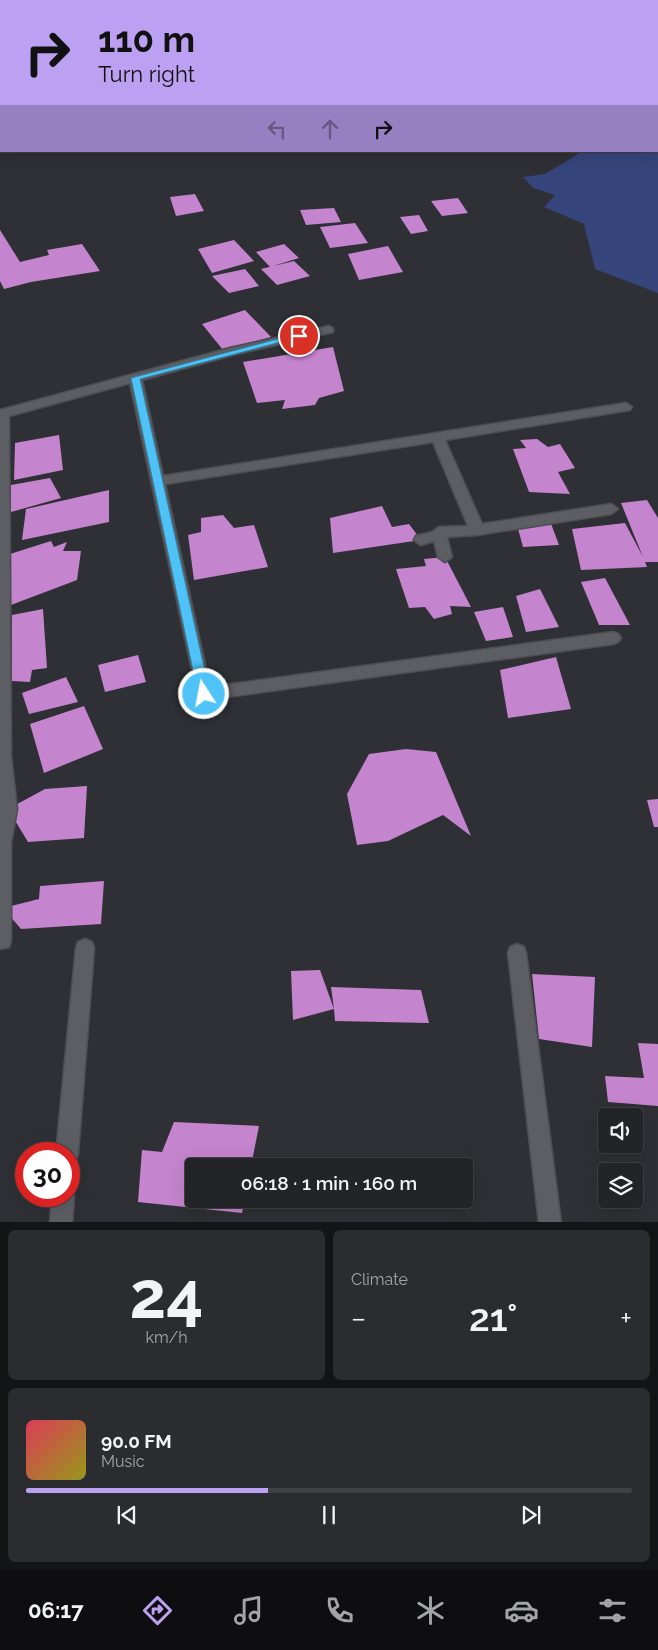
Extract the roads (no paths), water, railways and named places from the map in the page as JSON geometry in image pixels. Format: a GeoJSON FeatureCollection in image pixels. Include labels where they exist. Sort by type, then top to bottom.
{"type":"FeatureCollection","features":[{"type":"Feature","properties":{"kind":"street"},"geometry":{"type":"LineString","coordinates":[[2,942],[2,843],[8,809],[3,756],[2,413],[234,351],[329,330]]}},
{"type":"Feature","properties":{"kind":"street"},"geometry":{"type":"LineString","coordinates":[[135,378],[204,694],[613,638]]}},
{"type":"Feature","properties":{"kind":"street"},"geometry":{"type":"LineString","coordinates":[[158,482],[626,407]]}},
{"type":"Feature","properties":{"kind":"street"},"geometry":{"type":"LineString","coordinates":[[437,437],[477,530]]}},
{"type":"Feature","properties":{"kind":"street"},"geometry":{"type":"LineString","coordinates":[[445,557],[439,532],[477,530],[611,509]]}},
{"type":"Feature","properties":{"kind":"street"},"geometry":{"type":"LineString","coordinates":[[421,540],[450,531]]}},
{"type":"Feature","properties":{"kind":"street"},"geometry":{"type":"LineString","coordinates":[[68,1142],[85,948]]}},
{"type":"Feature","properties":{"kind":"street"},"geometry":{"type":"LineString","coordinates":[[517,953],[550,1222]]}},
{"type":"Feature","properties":{"kind":"street"},"geometry":{"type":"LineString","coordinates":[[61,1222],[62,1207]]}}]}
